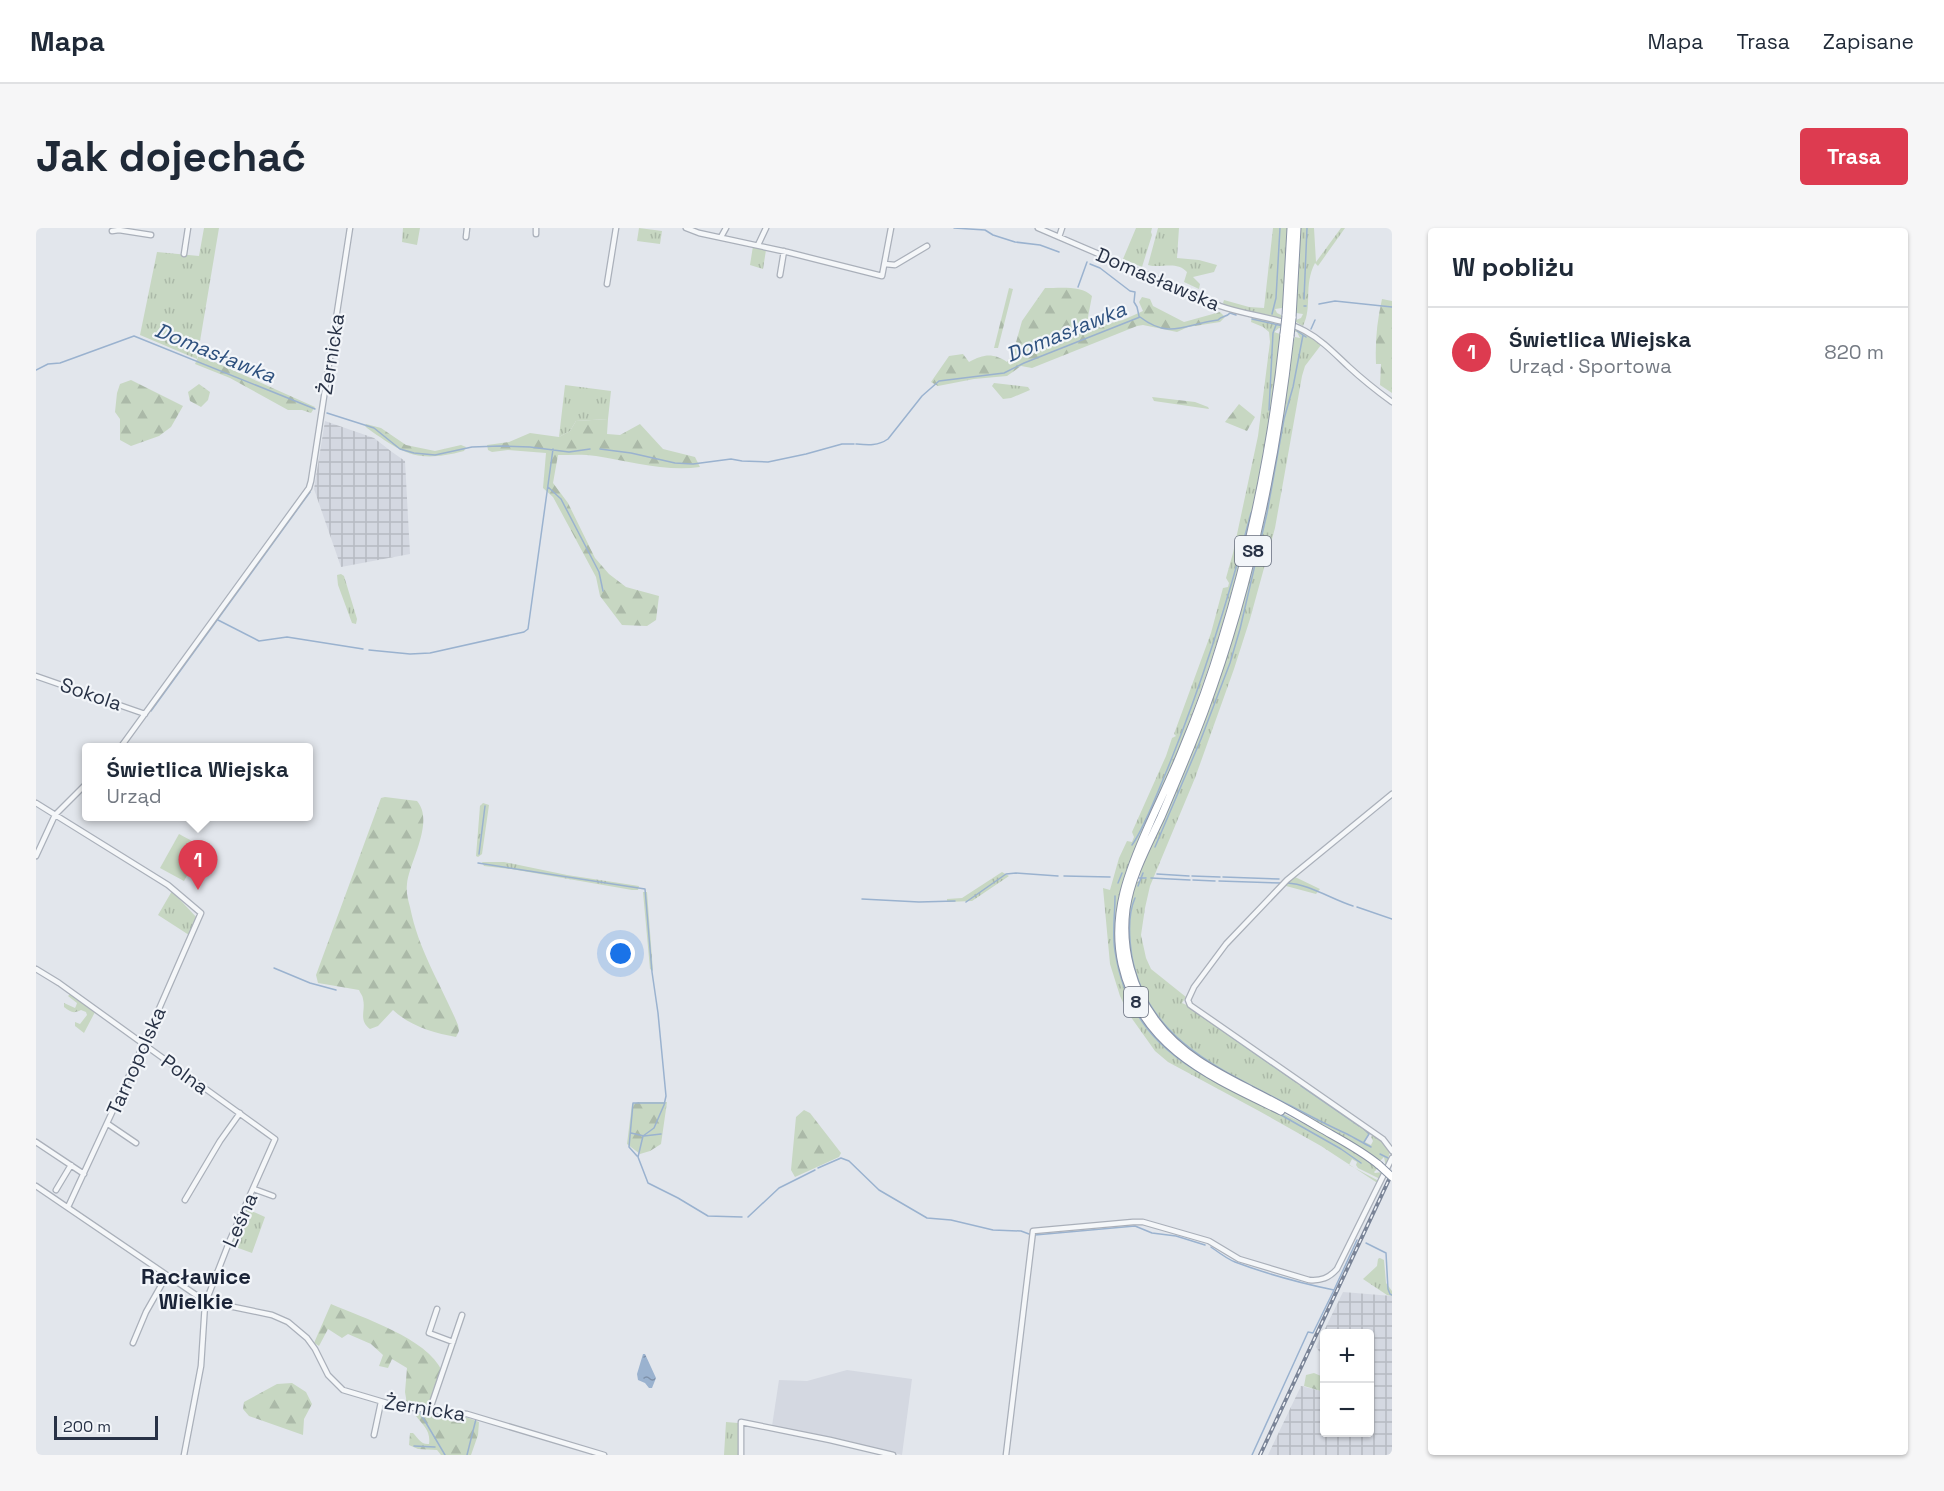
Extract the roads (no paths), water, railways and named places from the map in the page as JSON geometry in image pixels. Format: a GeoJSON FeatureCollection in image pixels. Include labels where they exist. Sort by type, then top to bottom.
{"type":"FeatureCollection","features":[{"type":"Feature","properties":{"kind":"highway","name":"S8"},"geometry":{"type":"LineString","coordinates":[[1289,317],[1291,228]]}},
{"type":"Feature","properties":{"kind":"highway","name":"S8"},"geometry":{"type":"LineString","coordinates":[[1186,759],[1214,685],[1251,558],[1272,465],[1297,228]]}},
{"type":"Feature","properties":{"kind":"highway","name":"S8"},"geometry":{"type":"LineString","coordinates":[[1197,714],[1231,609],[1254,519],[1287,335]]}},
{"type":"Feature","properties":{"kind":"highway","name":"8"},"geometry":{"type":"LineString","coordinates":[[1197,714],[1124,885],[1120,907],[1120,952],[1125,976],[1133,997],[1152,1029],[1188,1062],[1225,1083],[1320,1128]]}},
{"type":"Feature","properties":{"kind":"highway","name":"8"},"geometry":{"type":"LineString","coordinates":[[1186,759],[1139,864],[1128,898],[1125,919],[1126,943],[1136,986],[1155,1020],[1186,1052],[1205,1065],[1357,1148],[1392,1177]]}},
{"type":"Feature","properties":{"kind":"street"},"geometry":{"type":"LineString","coordinates":[[184,254],[188,228]]}},
{"type":"Feature","properties":{"kind":"street","name":"Żernicka"},"geometry":{"type":"LineString","coordinates":[[145,714],[298,503],[311,481],[350,228]]}},
{"type":"Feature","properties":{"kind":"street"},"geometry":{"type":"LineString","coordinates":[[466,237],[467,228]]}},
{"type":"Feature","properties":{"kind":"street"},"geometry":{"type":"LineString","coordinates":[[607,284],[616,228]]}},
{"type":"Feature","properties":{"kind":"street"},"geometry":{"type":"LineString","coordinates":[[686,228],[879,276],[882,276],[891,228]]}},
{"type":"Feature","properties":{"kind":"street"},"geometry":{"type":"LineString","coordinates":[[721,237],[726,228]]}},
{"type":"Feature","properties":{"kind":"street"},"geometry":{"type":"LineString","coordinates":[[758,245],[766,228]]}},
{"type":"Feature","properties":{"kind":"street","name":"Domasławska"},"geometry":{"type":"LineString","coordinates":[[1038,228],[1220,306],[1296,326],[1313,336],[1392,402]]}},
{"type":"Feature","properties":{"kind":"street"},"geometry":{"type":"LineString","coordinates":[[1059,237],[1062,228]]}},
{"type":"Feature","properties":{"kind":"street"},"geometry":{"type":"LineString","coordinates":[[112,231],[119,229],[151,235]]}},
{"type":"Feature","properties":{"kind":"street"},"geometry":{"type":"LineString","coordinates":[[885,264],[895,265],[927,246]]}},
{"type":"Feature","properties":{"kind":"street"},"geometry":{"type":"LineString","coordinates":[[780,275],[784,251]]}},
{"type":"Feature","properties":{"kind":"street","name":"Sokola"},"geometry":{"type":"LineString","coordinates":[[36,676],[145,714]]}},
{"type":"Feature","properties":{"kind":"street"},"geometry":{"type":"LineString","coordinates":[[123,743],[145,714]]}},
{"type":"Feature","properties":{"kind":"street"},"geometry":{"type":"LineString","coordinates":[[36,856],[55,815],[82,788]]}},
{"type":"Feature","properties":{"kind":"street"},"geometry":{"type":"LineString","coordinates":[[1392,794],[1287,880],[1226,945],[1194,987],[1188,1000],[1190,1005],[1383,1139],[1392,1151]]}},
{"type":"Feature","properties":{"kind":"street"},"geometry":{"type":"LineString","coordinates":[[36,802],[55,815]]}},
{"type":"Feature","properties":{"kind":"street","name":"Tarnopolska"},"geometry":{"type":"LineString","coordinates":[[55,815],[168,885],[201,913],[108,1124],[68,1207]]}},
{"type":"Feature","properties":{"kind":"street"},"geometry":{"type":"LineString","coordinates":[[36,834],[44,838]]}},
{"type":"Feature","properties":{"kind":"street","name":"Polna"},"geometry":{"type":"LineString","coordinates":[[36,969],[59,983],[275,1139]]}},
{"type":"Feature","properties":{"kind":"street"},"geometry":{"type":"LineString","coordinates":[[185,1200],[220,1141],[240,1113]]}},
{"type":"Feature","properties":{"kind":"street"},"geometry":{"type":"LineString","coordinates":[[108,1124],[136,1143]]}},
{"type":"Feature","properties":{"kind":"street","name":"Leśna"},"geometry":{"type":"LineString","coordinates":[[184,1455],[202,1359],[206,1301],[230,1240],[275,1139]]}},
{"type":"Feature","properties":{"kind":"street"},"geometry":{"type":"LineString","coordinates":[[36,1142],[84,1174]]}},
{"type":"Feature","properties":{"kind":"street"},"geometry":{"type":"LineString","coordinates":[[1006,1455],[1033,1231],[1133,1221],[1143,1222],[1209,1241],[1239,1259],[1309,1280],[1321,1280],[1337,1269],[1392,1158]]}},
{"type":"Feature","properties":{"kind":"street"},"geometry":{"type":"LineString","coordinates":[[56,1190],[71,1165]]}},
{"type":"Feature","properties":{"kind":"street"},"geometry":{"type":"LineString","coordinates":[[36,1186],[206,1301]]}},
{"type":"Feature","properties":{"kind":"street"},"geometry":{"type":"LineString","coordinates":[[254,1189],[273,1196]]}},
{"type":"Feature","properties":{"kind":"street"},"geometry":{"type":"LineString","coordinates":[[133,1343],[147,1309],[167,1275]]}},
{"type":"Feature","properties":{"kind":"street","name":"Żernicka"},"geometry":{"type":"LineString","coordinates":[[206,1301],[272,1315],[288,1322],[308,1338],[326,1371],[343,1390],[402,1407],[478,1417],[604,1455]]}},
{"type":"Feature","properties":{"kind":"street"},"geometry":{"type":"LineString","coordinates":[[437,1309],[429,1334],[453,1342]]}},
{"type":"Feature","properties":{"kind":"street"},"geometry":{"type":"LineString","coordinates":[[430,1409],[462,1315]]}},
{"type":"Feature","properties":{"kind":"street"},"geometry":{"type":"LineString","coordinates":[[374,1435],[381,1402]]}},
{"type":"Feature","properties":{"kind":"street"},"geometry":{"type":"LineString","coordinates":[[741,1455],[741,1422],[893,1455]]}},
{"type":"Feature","properties":{"kind":"water"},"geometry":{"type":"Polygon","coordinates":[[[643,1354],[656,1378],[652,1388],[638,1380],[637,1374],[643,1354]]]}},
{"type":"Feature","properties":{"kind":"waterway"},"geometry":{"type":"LineString","coordinates":[[954,228],[985,230],[1015,242],[1040,245],[1059,252]]}},
{"type":"Feature","properties":{"kind":"waterway"},"geometry":{"type":"LineString","coordinates":[[1272,314],[1276,298],[1280,228]]}},
{"type":"Feature","properties":{"kind":"waterway"},"geometry":{"type":"LineString","coordinates":[[1304,299],[1307,228]]}},
{"type":"Feature","properties":{"kind":"waterway"},"geometry":{"type":"LineString","coordinates":[[1078,287],[1087,262]]}},
{"type":"Feature","properties":{"kind":"waterway"},"geometry":{"type":"LineString","coordinates":[[1090,264],[1100,268],[1130,291],[1135,292],[1134,302],[1139,316]]}},
{"type":"Feature","properties":{"kind":"waterway","name":"Domasławka"},"geometry":{"type":"LineString","coordinates":[[1319,304],[1335,301],[1392,307]]}},
{"type":"Feature","properties":{"kind":"waterway","name":"Domasławka"},"geometry":{"type":"LineString","coordinates":[[856,444],[877,444],[888,439],[922,396],[939,381],[1004,373],[1140,317],[1160,328],[1178,329],[1218,320],[1230,313],[1236,315]]}},
{"type":"Feature","properties":{"kind":"waterway","name":"Domasławka"},"geometry":{"type":"LineString","coordinates":[[1252,319],[1283,326]]}},
{"type":"Feature","properties":{"kind":"waterway","name":"Domasławka"},"geometry":{"type":"LineString","coordinates":[[1311,329],[1315,320]]}},
{"type":"Feature","properties":{"kind":"waterway"},"geometry":{"type":"LineString","coordinates":[[1269,410],[1273,333],[1276,325]]}},
{"type":"Feature","properties":{"kind":"waterway","name":"Domasławka"},"geometry":{"type":"LineString","coordinates":[[1297,331],[1306,337]]}},
{"type":"Feature","properties":{"kind":"waterway"},"geometry":{"type":"LineString","coordinates":[[1155,847],[1201,739],[1230,663],[1240,629],[1267,513],[1284,419],[1303,335]]}},
{"type":"Feature","properties":{"kind":"waterway","name":"Domasławka"},"geometry":{"type":"LineString","coordinates":[[36,370],[134,336],[315,409]]}},
{"type":"Feature","properties":{"kind":"waterway","name":"Domasławka"},"geometry":{"type":"LineString","coordinates":[[327,413],[374,428],[400,449],[414,453],[435,455],[472,447],[500,446],[569,452],[590,449]]}},
{"type":"Feature","properties":{"kind":"waterway","name":"Domasławka"},"geometry":{"type":"LineString","coordinates":[[600,449],[675,463],[693,464],[731,459],[768,462],[842,444],[854,444]]}},
{"type":"Feature","properties":{"kind":"waterway"},"geometry":{"type":"LineString","coordinates":[[369,650],[410,654],[430,653],[524,632],[528,629],[553,449]]}},
{"type":"Feature","properties":{"kind":"waterway"},"geometry":{"type":"LineString","coordinates":[[548,487],[561,499],[599,572],[603,591]]}},
{"type":"Feature","properties":{"kind":"waterway"},"geometry":{"type":"LineString","coordinates":[[151,711],[310,492]]}},
{"type":"Feature","properties":{"kind":"waterway"},"geometry":{"type":"LineString","coordinates":[[1132,845],[1151,809],[1191,707],[1233,579],[1251,513]]}},
{"type":"Feature","properties":{"kind":"waterway"},"geometry":{"type":"LineString","coordinates":[[218,620],[259,641],[287,637],[363,649]]}},
{"type":"Feature","properties":{"kind":"waterway"},"geometry":{"type":"LineString","coordinates":[[479,854],[485,806]]}},
{"type":"Feature","properties":{"kind":"waterway"},"geometry":{"type":"LineString","coordinates":[[478,863],[645,889],[666,1096],[654,1128],[643,1136],[638,1157],[648,1183],[708,1216],[742,1217]]}},
{"type":"Feature","properties":{"kind":"waterway"},"geometry":{"type":"LineString","coordinates":[[1118,883],[1122,873]]}},
{"type":"Feature","properties":{"kind":"waterway"},"geometry":{"type":"LineString","coordinates":[[1138,886],[1143,873]]}},
{"type":"Feature","properties":{"kind":"waterway"},"geometry":{"type":"LineString","coordinates":[[966,902],[1006,874],[1058,876]]}},
{"type":"Feature","properties":{"kind":"waterway"},"geometry":{"type":"LineString","coordinates":[[1157,874],[1189,876]]}},
{"type":"Feature","properties":{"kind":"waterway"},"geometry":{"type":"LineString","coordinates":[[1064,876],[1110,877]]}},
{"type":"Feature","properties":{"kind":"waterway"},"geometry":{"type":"LineString","coordinates":[[1192,876],[1220,877]]}},
{"type":"Feature","properties":{"kind":"waterway"},"geometry":{"type":"LineString","coordinates":[[1223,877],[1279,879]]}},
{"type":"Feature","properties":{"kind":"waterway"},"geometry":{"type":"LineString","coordinates":[[1139,878],[1146,878]]}},
{"type":"Feature","properties":{"kind":"waterway"},"geometry":{"type":"LineString","coordinates":[[1151,878],[1190,880]]}},
{"type":"Feature","properties":{"kind":"waterway"},"geometry":{"type":"LineString","coordinates":[[1193,880],[1215,881]]}},
{"type":"Feature","properties":{"kind":"waterway"},"geometry":{"type":"LineString","coordinates":[[1219,881],[1281,883]]}},
{"type":"Feature","properties":{"kind":"waterway"},"geometry":{"type":"LineString","coordinates":[[1287,883],[1312,889],[1353,906]]}},
{"type":"Feature","properties":{"kind":"waterway"},"geometry":{"type":"LineString","coordinates":[[1115,896],[1115,951],[1121,979],[1143,1023],[1176,1057],[1196,1071],[1243,1096]]}},
{"type":"Feature","properties":{"kind":"waterway"},"geometry":{"type":"LineString","coordinates":[[1135,898],[1130,920],[1132,957],[1140,986],[1153,1010],[1171,1031],[1191,1049],[1238,1079],[1371,1147]]}},
{"type":"Feature","properties":{"kind":"waterway"},"geometry":{"type":"LineString","coordinates":[[862,899],[955,901]]}},
{"type":"Feature","properties":{"kind":"waterway"},"geometry":{"type":"LineString","coordinates":[[1357,907],[1392,919]]}},
{"type":"Feature","properties":{"kind":"waterway"},"geometry":{"type":"LineString","coordinates":[[274,968],[310,983],[336,990]]}},
{"type":"Feature","properties":{"kind":"waterway"},"geometry":{"type":"LineString","coordinates":[[1190,1008],[1296,1082]]}},
{"type":"Feature","properties":{"kind":"waterway"},"geometry":{"type":"LineString","coordinates":[[1301,1086],[1359,1126]]}},
{"type":"Feature","properties":{"kind":"waterway"},"geometry":{"type":"LineString","coordinates":[[637,1156],[629,1147],[633,1103],[665,1103]]}},
{"type":"Feature","properties":{"kind":"waterway"},"geometry":{"type":"LineString","coordinates":[[1274,1111],[1361,1163]]}},
{"type":"Feature","properties":{"kind":"waterway"},"geometry":{"type":"LineString","coordinates":[[1364,1129],[1369,1134],[1364,1142]]}},
{"type":"Feature","properties":{"kind":"waterway"},"geometry":{"type":"LineString","coordinates":[[631,1133],[644,1136],[661,1134]]}},
{"type":"Feature","properties":{"kind":"waterway"},"geometry":{"type":"LineString","coordinates":[[1380,1154],[1388,1158]]}},
{"type":"Feature","properties":{"kind":"waterway"},"geometry":{"type":"LineString","coordinates":[[818,1168],[841,1158],[849,1161],[879,1190],[927,1218],[1029,1234]]}},
{"type":"Feature","properties":{"kind":"waterway"},"geometry":{"type":"LineString","coordinates":[[748,1217],[779,1188],[815,1170]]}},
{"type":"Feature","properties":{"kind":"waterway"},"geometry":{"type":"LineString","coordinates":[[1035,1235],[1135,1226],[1152,1233],[1176,1236],[1205,1245]]}},
{"type":"Feature","properties":{"kind":"waterway"},"geometry":{"type":"LineString","coordinates":[[1211,1247],[1229,1259],[1247,1266],[1334,1290],[1357,1240]]}},
{"type":"Feature","properties":{"kind":"waterway"},"geometry":{"type":"LineString","coordinates":[[1366,1243],[1386,1253],[1388,1289],[1392,1295]]}},
{"type":"Feature","properties":{"kind":"waterway"},"geometry":{"type":"LineString","coordinates":[[1252,1455],[1308,1332],[1313,1333],[1334,1290]]}},
{"type":"Feature","properties":{"kind":"waterway"},"geometry":{"type":"LineString","coordinates":[[419,1411],[445,1455]]}},
{"type":"Feature","properties":{"kind":"waterway"},"geometry":{"type":"LineString","coordinates":[[467,1455],[476,1419]]}},
{"type":"Feature","properties":{"kind":"waterway"},"geometry":{"type":"LineString","coordinates":[[414,1446],[435,1447]]}},
{"type":"Feature","properties":{"kind":"railway"},"geometry":{"type":"LineString","coordinates":[[1260,1455],[1392,1173]]}},
{"type":"Feature","properties":{"kind":"place","name":"Świetlica Wiejska"},"geometry":{"type":"Point","coordinates":[198,890]}},
{"type":"Feature","properties":{"kind":"district","name":"Racławice Wielkie"},"geometry":{"type":"Point","coordinates":[196,1288]}}]}
